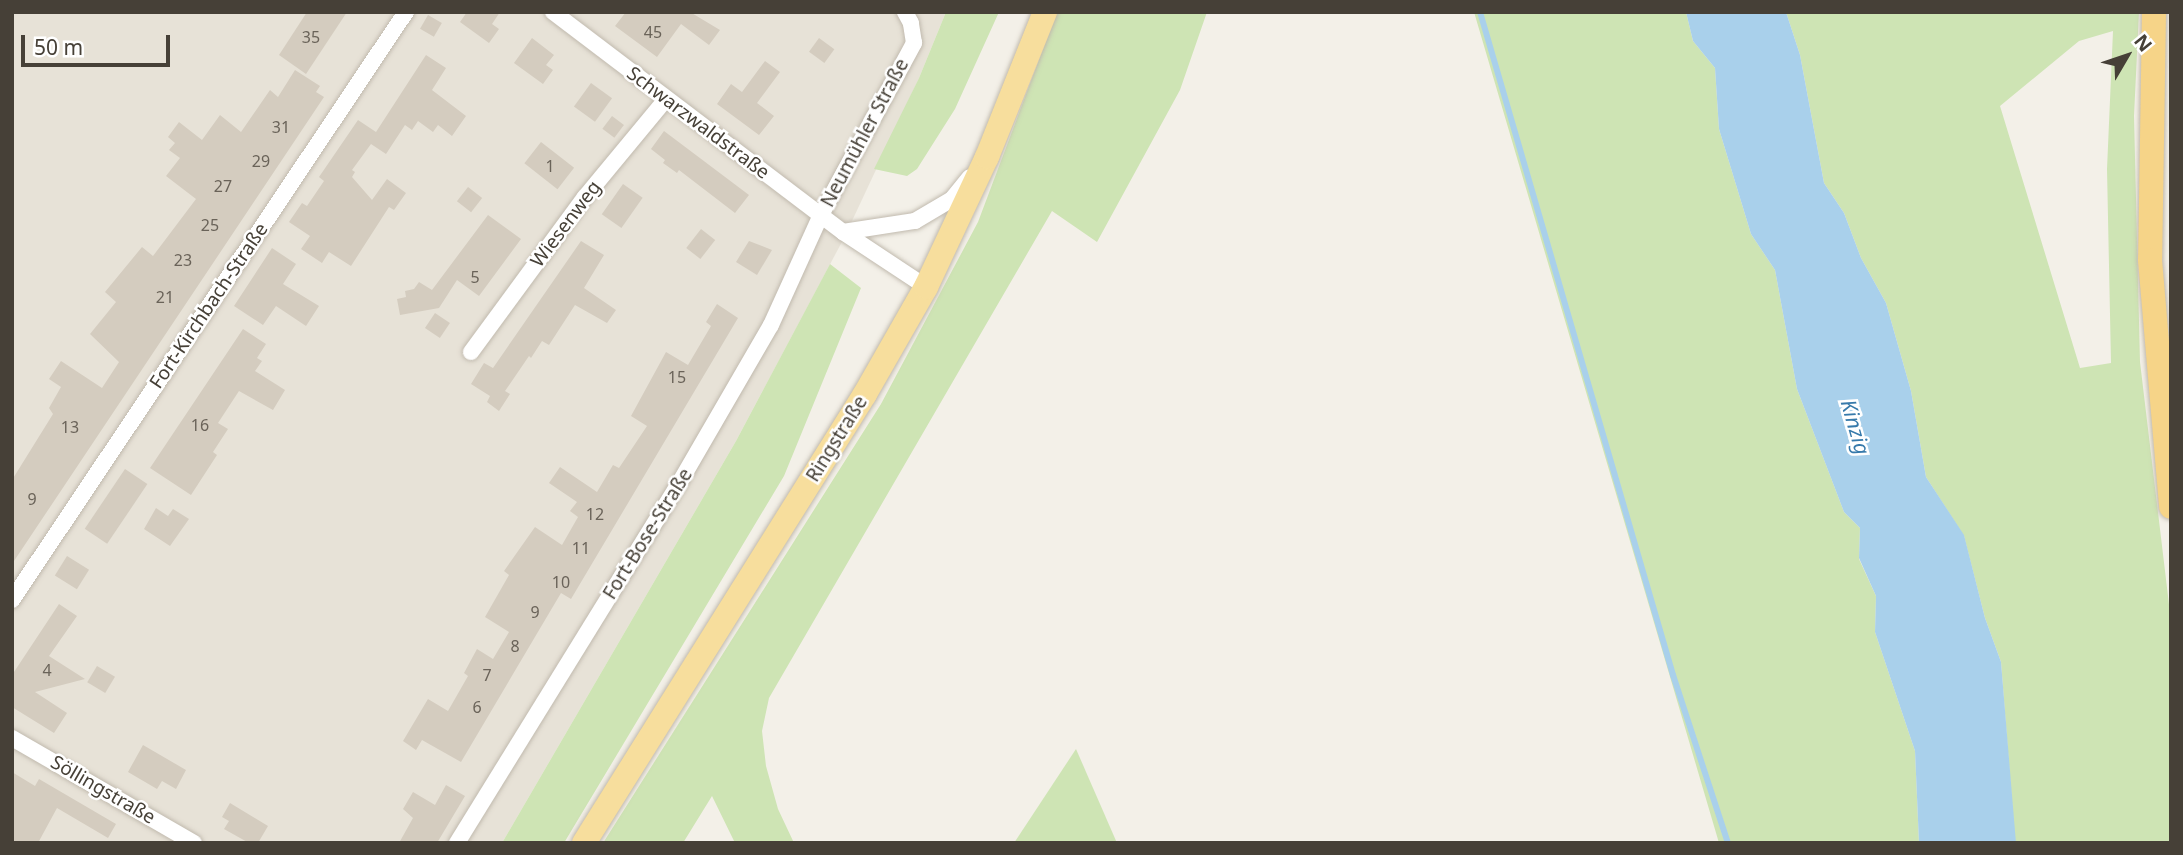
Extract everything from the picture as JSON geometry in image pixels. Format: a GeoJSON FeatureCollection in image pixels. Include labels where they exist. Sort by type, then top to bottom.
{"type":"FeatureCollection","features":[{"type":"Feature","properties":{"kind":"highway"},"geometry":{"type":"LineString","coordinates":[[2154,12],[2150,260],[2171,508]]}},
{"type":"Feature","properties":{"kind":"main road","name":"Ringstraße"},"geometry":{"type":"LineString","coordinates":[[584,843],[865,394],[926,287],[987,157],[1045,12]]}},
{"type":"Feature","properties":{"kind":"street","name":"Fort-Kirchbach-Straße"},"geometry":{"type":"LineString","coordinates":[[12,600],[406,12]]}},
{"type":"Feature","properties":{"kind":"street","name":"Schwarzwaldstraße"},"geometry":{"type":"LineString","coordinates":[[553,12],[843,232],[926,287]]}},
{"type":"Feature","properties":{"kind":"street","name":"Neumühler Straße"},"geometry":{"type":"LineString","coordinates":[[821,215],[914,43],[911,23],[905,12]]}},
{"type":"Feature","properties":{"kind":"street","name":"Wiesenweg"},"geometry":{"type":"LineString","coordinates":[[471,352],[584,197],[666,99]]}},
{"type":"Feature","properties":{"kind":"street"},"geometry":{"type":"LineString","coordinates":[[843,232],[915,221],[952,199],[987,157]]}},
{"type":"Feature","properties":{"kind":"street","name":"Fort-Bose-Straße"},"geometry":{"type":"LineString","coordinates":[[457,843],[677,487],[771,325],[821,215]]}},
{"type":"Feature","properties":{"kind":"street","name":"Söllingstraße"},"geometry":{"type":"LineString","coordinates":[[12,738],[194,843]]}},
{"type":"Feature","properties":{"kind":"shaded area"},"geometry":{"type":"Polygon","coordinates":[[[12,12],[946,12],[919,78],[844,238],[736,441],[502,843],[12,843],[12,12]]]}},
{"type":"Feature","properties":{"kind":"green space"},"geometry":{"type":"Polygon","coordinates":[[[946,12],[999,12],[955,109],[917,169],[907,176],[874,169],[919,78],[946,12]]]}},
{"type":"Feature","properties":{"kind":"green space"},"geometry":{"type":"Polygon","coordinates":[[[1057,12],[1207,12],[1180,90],[1097,242],[1052,211],[769,698],[762,731],[766,766],[778,809],[794,843],[735,843],[712,796],[683,843],[603,843],[881,404],[978,222],[1057,12]]]}},
{"type":"Feature","properties":{"kind":"green space"},"geometry":{"type":"Polygon","coordinates":[[[1474,12],[1686,12],[1693,41],[1715,68],[1719,129],[1751,234],[1775,270],[1797,389],[1844,512],[1860,528],[1859,559],[1876,596],[1875,632],[1915,751],[1919,843],[1719,843],[1474,12]]]}},
{"type":"Feature","properties":{"kind":"green space"},"geometry":{"type":"Polygon","coordinates":[[[1786,12],[2139,12],[2134,116],[2140,362],[2171,621],[2171,843],[2015,841],[2001,662],[1985,618],[1964,536],[1926,477],[1911,391],[1886,303],[1861,258],[1844,213],[1824,183],[1800,55],[1786,12]],[[2113,31],[2079,41],[2000,106],[2080,368],[2111,363],[2107,169],[2113,31]]]}},
{"type":"Feature","properties":{"kind":"green space"},"geometry":{"type":"Polygon","coordinates":[[[830,264],[861,288],[784,476],[564,843],[502,843],[736,441],[830,264]]]}},
{"type":"Feature","properties":{"kind":"green space"},"geometry":{"type":"Polygon","coordinates":[[[1076,749],[1117,843],[1014,843],[1076,749]]]}},
{"type":"Feature","properties":{"kind":"water","name":"Kinzig"},"geometry":{"type":"Polygon","coordinates":[[[1686,12],[1786,12],[1800,55],[1824,183],[1844,213],[1861,258],[1886,303],[1911,391],[1926,477],[1964,535],[1985,618],[2001,662],[2016,843],[1919,843],[1915,751],[1875,632],[1876,596],[1859,558],[1860,528],[1844,512],[1797,389],[1775,270],[1751,234],[1719,129],[1715,68],[1693,41],[1686,12]]]}},
{"type":"Feature","properties":{"kind":"building"},"geometry":{"type":"Polygon","coordinates":[[[307,12],[347,12],[306,74],[279,55],[307,12]]]}},
{"type":"Feature","properties":{"kind":"building"},"geometry":{"type":"Polygon","coordinates":[[[467,12],[500,12],[492,24],[499,29],[489,43],[460,22],[467,12]]]}},
{"type":"Feature","properties":{"kind":"building"},"geometry":{"type":"Polygon","coordinates":[[[626,12],[690,12],[720,30],[709,45],[681,24],[657,57],[615,26],[626,12]]]}},
{"type":"Feature","properties":{"kind":"building"},"geometry":{"type":"Polygon","coordinates":[[[428,15],[442,23],[434,37],[420,29],[428,15]]]}},
{"type":"Feature","properties":{"kind":"building"},"geometry":{"type":"Polygon","coordinates":[[[532,38],[554,55],[546,65],[553,70],[543,84],[514,63],[532,38]]]}},
{"type":"Feature","properties":{"kind":"building"},"geometry":{"type":"Polygon","coordinates":[[[819,38],[834,49],[824,63],[809,52],[819,38]]]}},
{"type":"Feature","properties":{"kind":"building"},"geometry":{"type":"Polygon","coordinates":[[[426,55],[446,68],[432,90],[466,116],[452,136],[438,125],[433,132],[418,121],[412,130],[405,125],[386,154],[371,144],[352,170],[355,172],[352,177],[372,200],[387,179],[406,193],[394,210],[389,207],[351,266],[329,252],[322,263],[301,249],[310,236],[289,222],[302,203],[307,206],[324,181],[319,177],[358,120],[376,132],[426,55]]]}},
{"type":"Feature","properties":{"kind":"building"},"geometry":{"type":"Polygon","coordinates":[[[765,61],[780,72],[757,103],[774,116],[759,135],[717,104],[731,84],[742,92],[765,61]]]}},
{"type":"Feature","properties":{"kind":"building"},"geometry":{"type":"Polygon","coordinates":[[[295,70],[320,86],[316,92],[324,97],[12,564],[12,480],[53,414],[49,408],[61,387],[49,379],[61,361],[102,388],[119,362],[90,334],[116,302],[105,292],[142,247],[153,256],[196,199],[166,176],[180,158],[169,150],[175,143],[168,137],[179,122],[202,140],[220,115],[241,132],[270,90],[278,97],[295,70]]]}},
{"type":"Feature","properties":{"kind":"building"},"geometry":{"type":"Polygon","coordinates":[[[591,83],[612,98],[595,122],[574,106],[591,83]]]}},
{"type":"Feature","properties":{"kind":"building"},"geometry":{"type":"Polygon","coordinates":[[[612,116],[624,125],[614,138],[602,129],[612,116]]]}},
{"type":"Feature","properties":{"kind":"building"},"geometry":{"type":"Polygon","coordinates":[[[664,131],[749,195],[735,213],[679,170],[677,173],[663,163],[665,160],[651,149],[664,131]]]}},
{"type":"Feature","properties":{"kind":"building"},"geometry":{"type":"Polygon","coordinates":[[[541,142],[574,168],[557,189],[524,163],[541,142]]]}},
{"type":"Feature","properties":{"kind":"building"},"geometry":{"type":"Polygon","coordinates":[[[623,184],[643,198],[621,228],[602,214],[623,184]]]}},
{"type":"Feature","properties":{"kind":"building"},"geometry":{"type":"Polygon","coordinates":[[[468,187],[482,198],[471,212],[457,201],[468,187]]]}},
{"type":"Feature","properties":{"kind":"building"},"geometry":{"type":"Polygon","coordinates":[[[488,215],[521,239],[479,296],[457,280],[439,308],[400,315],[397,299],[406,297],[405,291],[414,289],[419,282],[432,290],[488,215]]]}},
{"type":"Feature","properties":{"kind":"building"},"geometry":{"type":"Polygon","coordinates":[[[701,229],[715,240],[700,259],[686,248],[701,229]]]}},
{"type":"Feature","properties":{"kind":"building"},"geometry":{"type":"Polygon","coordinates":[[[581,241],[604,255],[584,288],[616,310],[607,323],[575,305],[549,345],[542,341],[531,358],[529,356],[505,391],[510,394],[499,411],[487,402],[490,396],[471,384],[484,363],[493,368],[581,241]]]}},
{"type":"Feature","properties":{"kind":"building"},"geometry":{"type":"Polygon","coordinates":[[[749,241],[772,250],[757,275],[736,262],[749,241]]]}},
{"type":"Feature","properties":{"kind":"building"},"geometry":{"type":"Polygon","coordinates":[[[272,248],[296,264],[283,284],[319,306],[306,326],[276,306],[263,325],[234,306],[272,248]]]}},
{"type":"Feature","properties":{"kind":"building"},"geometry":{"type":"Polygon","coordinates":[[[717,304],[738,318],[571,599],[561,593],[461,762],[422,740],[416,750],[403,741],[428,699],[448,711],[468,676],[464,673],[477,649],[493,659],[509,632],[485,617],[509,575],[504,571],[535,527],[562,545],[578,517],[570,511],[577,502],[549,483],[560,467],[597,492],[613,465],[619,468],[647,426],[631,416],[666,352],[688,365],[711,326],[706,322],[717,304]]]}},
{"type":"Feature","properties":{"kind":"building"},"geometry":{"type":"Polygon","coordinates":[[[435,313],[450,323],[440,338],[425,328],[435,313]]]}},
{"type":"Feature","properties":{"kind":"building"},"geometry":{"type":"Polygon","coordinates":[[[243,329],[266,344],[257,358],[262,361],[255,371],[285,390],[273,410],[239,391],[218,423],[228,429],[213,452],[217,455],[191,495],[150,468],[243,329]]]}},
{"type":"Feature","properties":{"kind":"building"},"geometry":{"type":"Polygon","coordinates":[[[125,469],[147,484],[107,544],[85,529],[125,469]]]}},
{"type":"Feature","properties":{"kind":"building"},"geometry":{"type":"Polygon","coordinates":[[[156,508],[168,516],[173,509],[189,519],[170,546],[144,529],[156,508]]]}},
{"type":"Feature","properties":{"kind":"building"},"geometry":{"type":"Polygon","coordinates":[[[67,556],[89,570],[77,589],[55,576],[67,556]]]}},
{"type":"Feature","properties":{"kind":"building"},"geometry":{"type":"Polygon","coordinates":[[[59,604],[77,616],[49,656],[85,679],[35,692],[67,713],[54,733],[12,707],[12,675],[59,604]]]}},
{"type":"Feature","properties":{"kind":"building"},"geometry":{"type":"Polygon","coordinates":[[[97,666],[115,677],[105,693],[87,682],[97,666]]]}},
{"type":"Feature","properties":{"kind":"building"},"geometry":{"type":"Polygon","coordinates":[[[143,745],[186,770],[176,789],[162,781],[157,789],[128,772],[143,745]]]}},
{"type":"Feature","properties":{"kind":"building"},"geometry":{"type":"Polygon","coordinates":[[[12,772],[35,786],[39,779],[116,824],[108,838],[57,808],[38,843],[12,843],[12,772]]]}},
{"type":"Feature","properties":{"kind":"building"},"geometry":{"type":"Polygon","coordinates":[[[446,785],[465,796],[437,843],[399,843],[413,818],[403,809],[413,792],[435,805],[446,785]]]}},
{"type":"Feature","properties":{"kind":"building"},"geometry":{"type":"Polygon","coordinates":[[[230,803],[268,826],[258,843],[249,843],[224,829],[229,821],[222,817],[230,803]]]}},
{"type":"Feature","properties":{"kind":"waterway"},"geometry":{"type":"LineString","coordinates":[[1480,12],[1673,675],[1728,843]]}}]}
